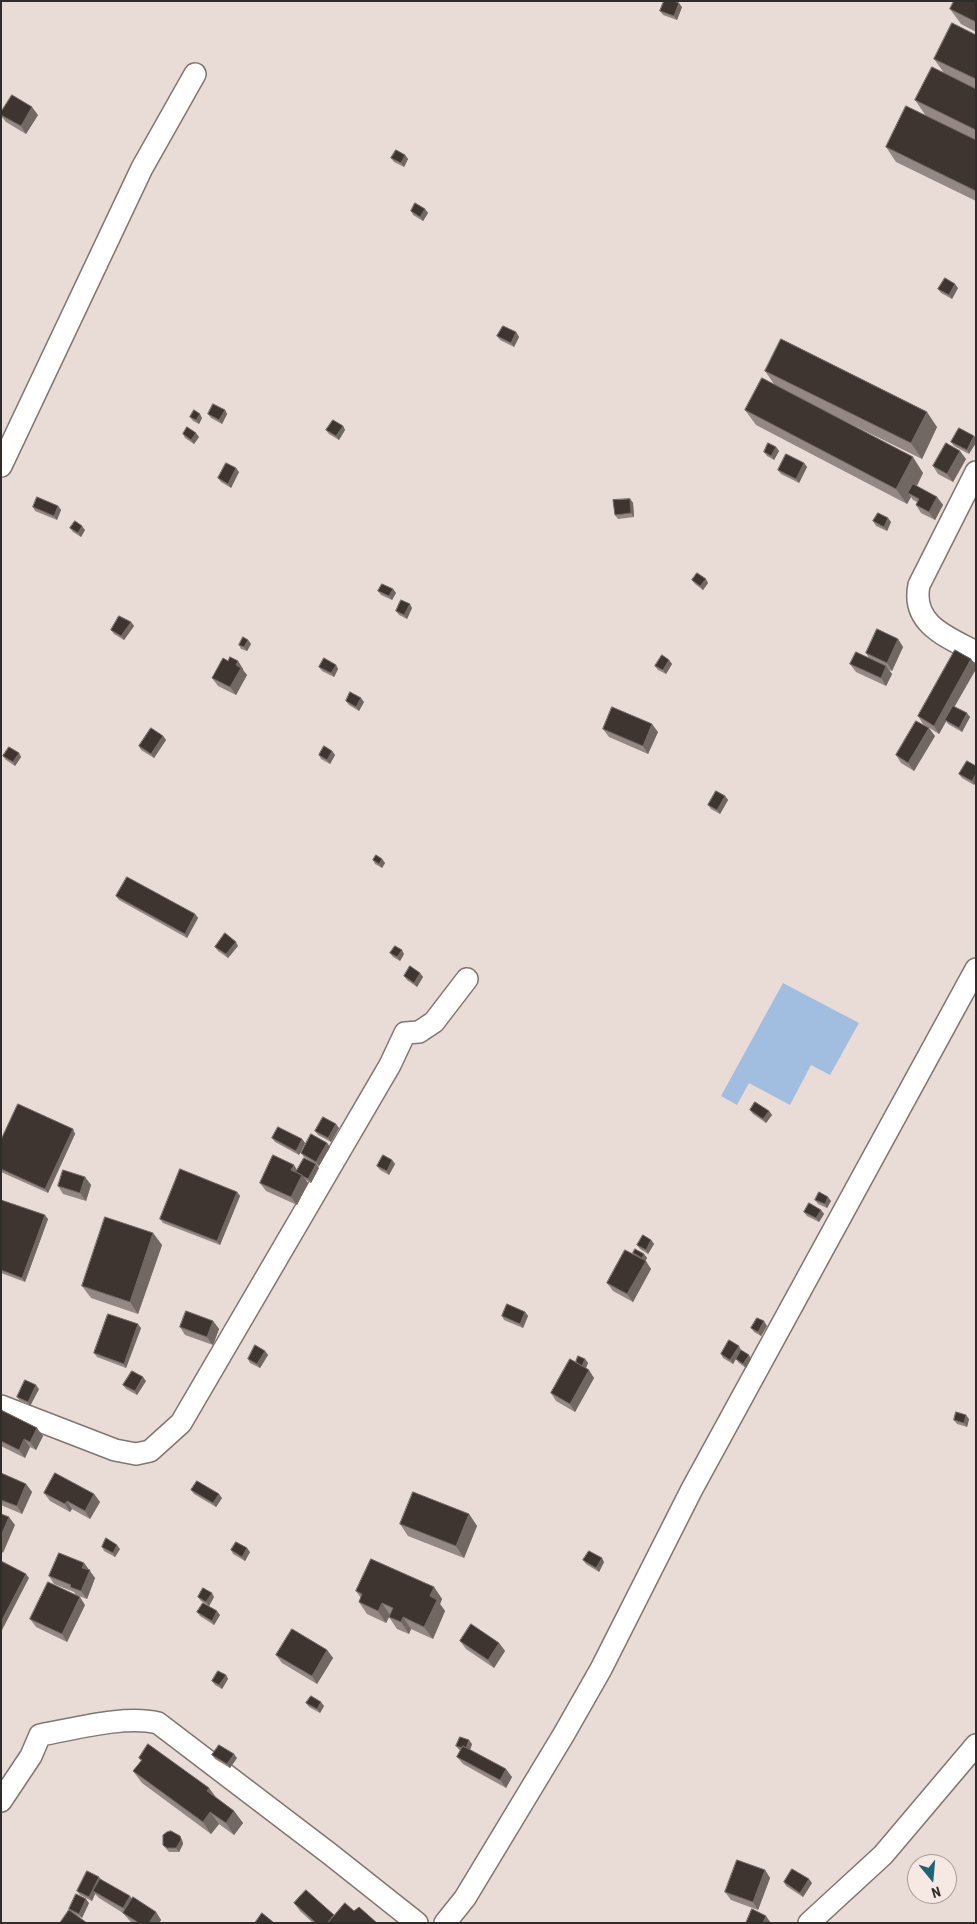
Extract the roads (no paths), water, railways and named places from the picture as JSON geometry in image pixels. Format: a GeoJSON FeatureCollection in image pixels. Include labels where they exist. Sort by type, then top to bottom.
{"type":"FeatureCollection","features":[{"type":"Feature","properties":{"kind":"street"},"geometry":{"type":"LineString","coordinates":[[1,466],[142,168],[195,74]]}},
{"type":"Feature","properties":{"kind":"street"},"geometry":{"type":"LineString","coordinates":[[976,472],[919,585],[917,597],[926,620],[934,629],[976,652]]}},
{"type":"Feature","properties":{"kind":"street"},"geometry":{"type":"LineString","coordinates":[[445,1923],[465,1898],[564,1734],[601,1668],[692,1489],[976,969]]}},
{"type":"Feature","properties":{"kind":"street"},"geometry":{"type":"LineString","coordinates":[[1,1406],[115,1450],[136,1454],[150,1451],[163,1440],[181,1423],[390,1065],[405,1033],[419,1032],[434,1022],[467,979]]}},
{"type":"Feature","properties":{"kind":"street"},"geometry":{"type":"LineString","coordinates":[[1,1800],[31,1756],[40,1735],[120,1721],[144,1720],[158,1723],[417,1923]]}},
{"type":"Feature","properties":{"kind":"street"},"geometry":{"type":"LineString","coordinates":[[809,1923],[883,1856],[976,1745]]}},
{"type":"Feature","properties":{"kind":"water"},"geometry":{"type":"Polygon","coordinates":[[[783,983],[859,1023],[830,1075],[811,1065],[790,1105],[749,1083],[737,1105],[721,1096],[783,983]]]}}]}
